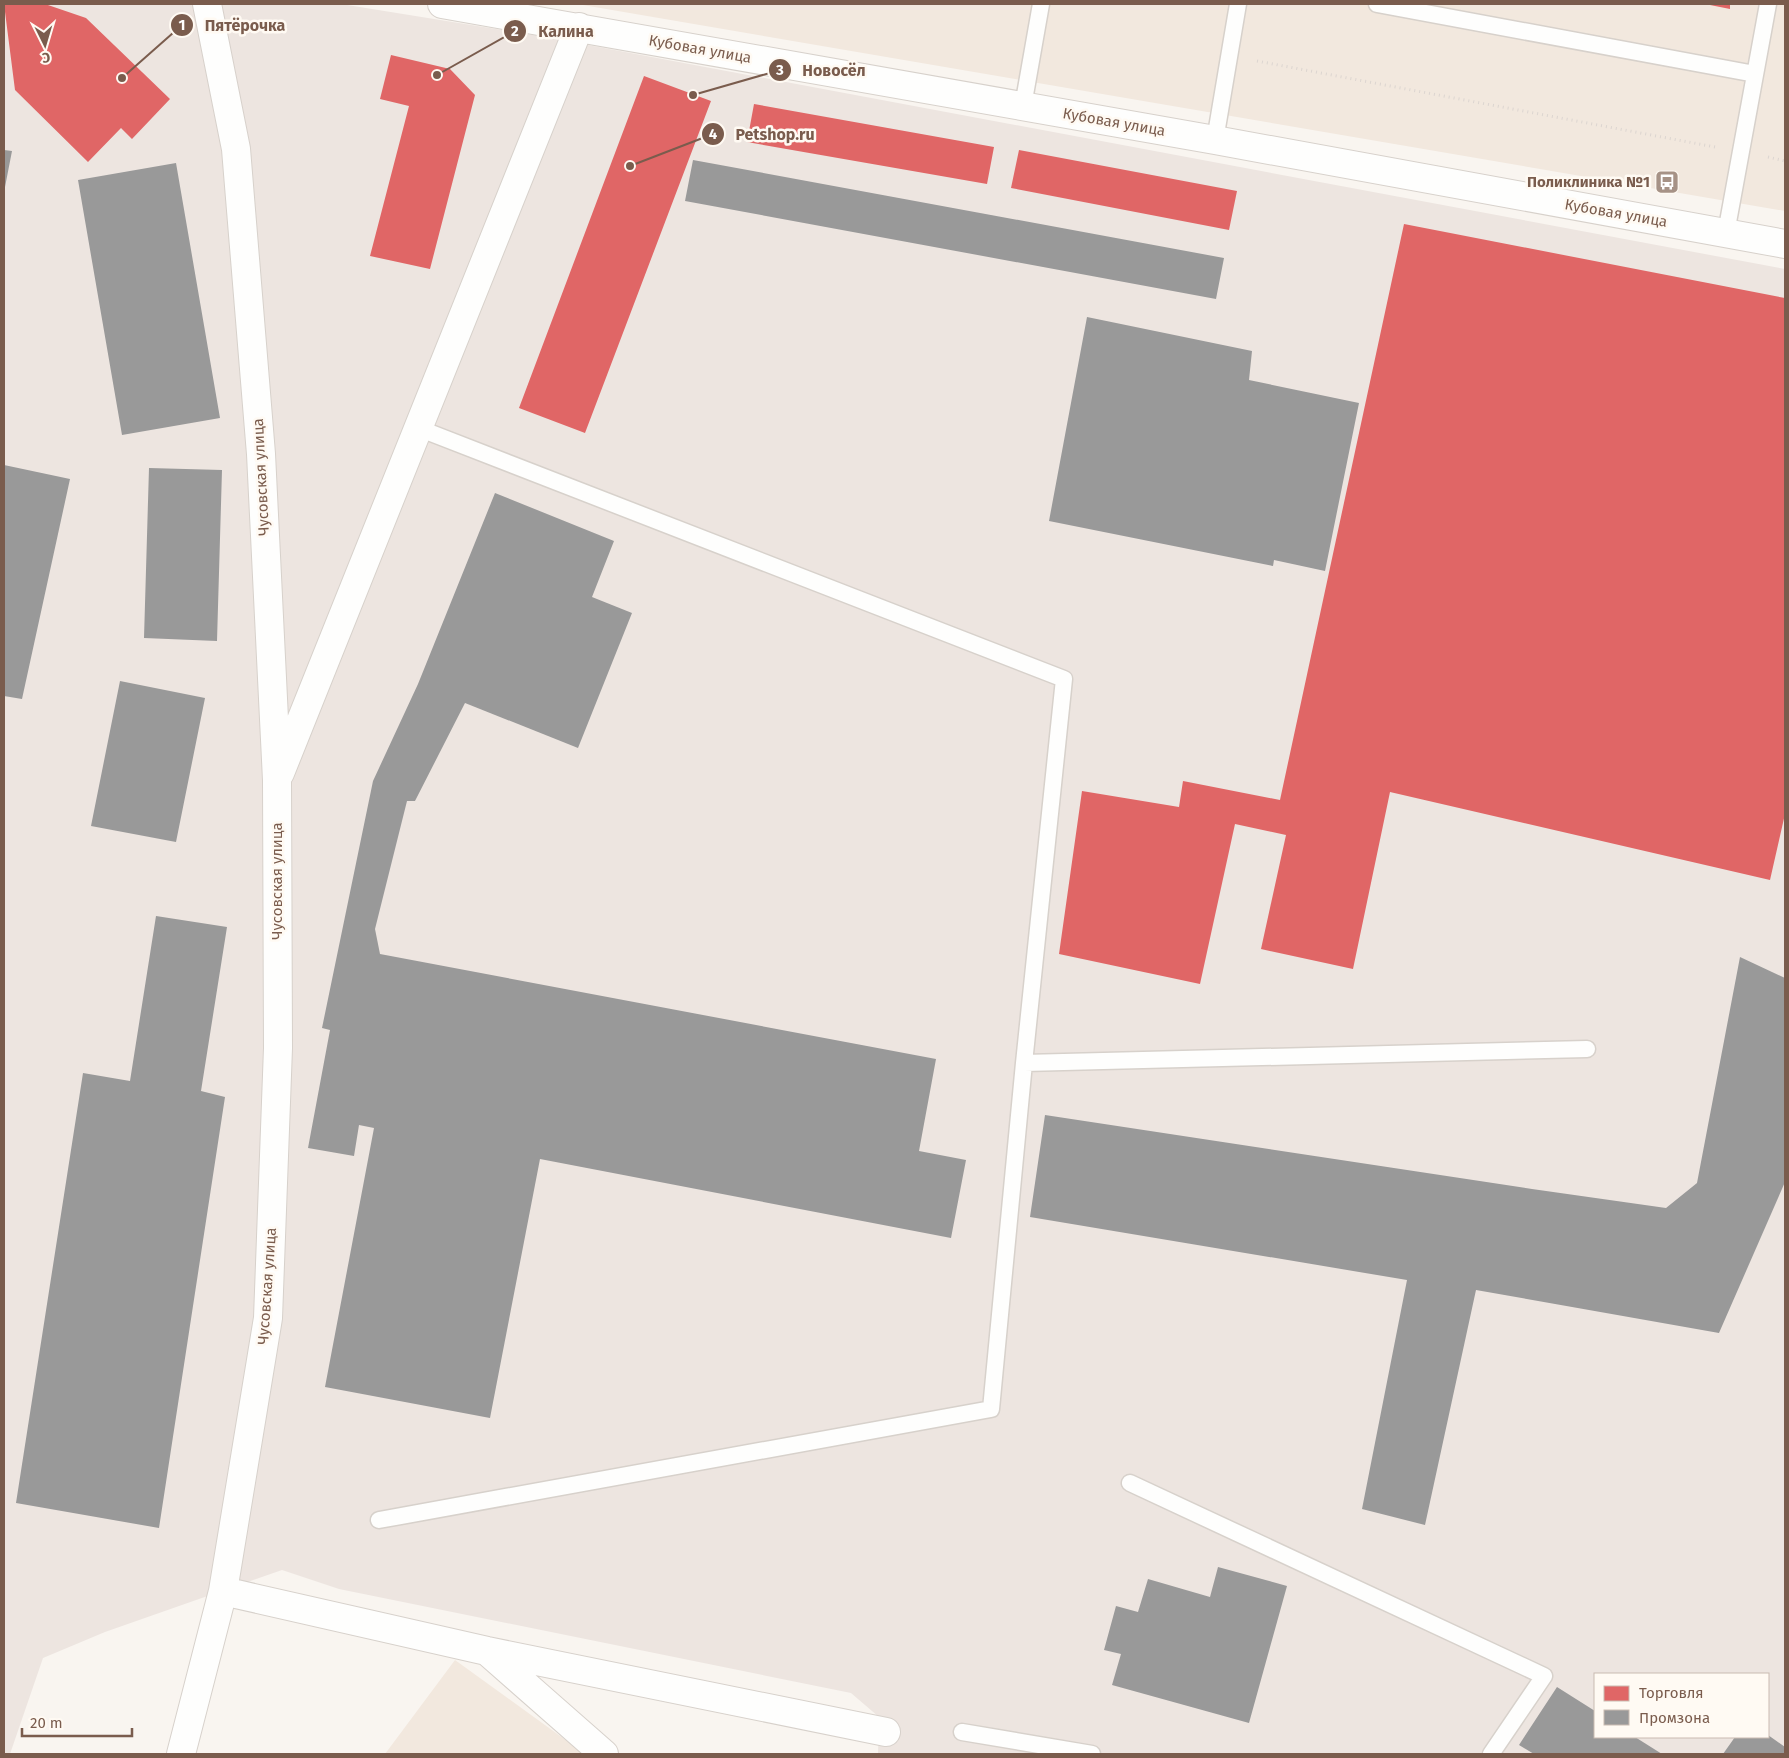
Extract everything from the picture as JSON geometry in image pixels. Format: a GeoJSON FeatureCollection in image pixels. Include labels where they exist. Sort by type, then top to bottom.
{"type":"FeatureCollection","features":[{"type":"Feature","properties":{"kind":"street","name":"Чусовская улица"},"geometry":{"type":"LineString","coordinates":[[181,1754],[223,1592],[268,1318],[278,1048],[277,780],[261,454],[236,149],[207,4]]}},
{"type":"Feature","properties":{"kind":"street","name":"Кубовая улица"},"geometry":{"type":"LineString","coordinates":[[442,4],[1215,140],[1785,244]]}},
{"type":"Feature","properties":{"kind":"street"},"geometry":{"type":"LineString","coordinates":[[277,780],[579,28]]}},
{"type":"Feature","properties":{"kind":"street"},"geometry":{"type":"LineString","coordinates":[[223,1592],[487,1651],[886,1732]]}},
{"type":"Feature","properties":{"kind":"street"},"geometry":{"type":"LineString","coordinates":[[487,1651],[604,1754]]}},
{"type":"Feature","properties":{"kind":"lane"},"geometry":{"type":"LineString","coordinates":[[1023,106],[1041,4]]}},
{"type":"Feature","properties":{"kind":"lane"},"geometry":{"type":"LineString","coordinates":[[1215,140],[1238,4]]}},
{"type":"Feature","properties":{"kind":"lane"},"geometry":{"type":"LineString","coordinates":[[1377,4],[1755,74]]}},
{"type":"Feature","properties":{"kind":"lane"},"geometry":{"type":"LineString","coordinates":[[1726,233],[1768,4]]}},
{"type":"Feature","properties":{"kind":"lane"},"geometry":{"type":"LineString","coordinates":[[379,1520],[991,1409],[1024,1063],[1064,679],[418,428]]}},
{"type":"Feature","properties":{"kind":"lane"},"geometry":{"type":"LineString","coordinates":[[1024,1063],[1587,1049]]}},
{"type":"Feature","properties":{"kind":"lane"},"geometry":{"type":"LineString","coordinates":[[1130,1483],[1544,1676],[1491,1754]]}},
{"type":"Feature","properties":{"kind":"lane"},"geometry":{"type":"LineString","coordinates":[[962,1732],[1092,1754]]}},
{"type":"Feature","properties":{"kind":"path"},"geometry":{"type":"LineString","coordinates":[[1229,56],[1785,161]]}},
{"type":"Feature","properties":{"kind":"shaded area"},"geometry":{"type":"Polygon","coordinates":[[[4,4],[341,4],[545,37],[1785,269],[1785,1754],[878,1754],[879,1717],[851,1693],[339,1589],[282,1570],[105,1632],[43,1658],[10,1754],[4,1754],[4,4]]]}},
{"type":"Feature","properties":{"kind":"shaded area"},"geometry":{"type":"Polygon","coordinates":[[[577,4],[1785,4],[1785,211],[577,4]]]}},
{"type":"Feature","properties":{"kind":"shaded area"},"geometry":{"type":"Polygon","coordinates":[[[455,1660],[585,1754],[385,1754],[455,1660]]]}},
{"type":"Feature","properties":{"kind":"building: Торговля"},"geometry":{"type":"Polygon","coordinates":[[[4,4],[45,4],[86,18],[170,99],[132,139],[121,128],[88,162],[15,90],[4,4]]]}},
{"type":"Feature","properties":{"kind":"building: Торговля"},"geometry":{"type":"Polygon","coordinates":[[[1705,4],[1730,4],[1730,9],[1705,4]]]}},
{"type":"Feature","properties":{"kind":"building: Торговля"},"geometry":{"type":"Polygon","coordinates":[[[391,55],[450,69],[475,95],[430,269],[370,256],[409,106],[380,99],[391,55]]]}},
{"type":"Feature","properties":{"kind":"building: Торговля"},"geometry":{"type":"Polygon","coordinates":[[[644,76],[711,101],[585,433],[519,408],[644,76]]]}},
{"type":"Feature","properties":{"kind":"building: Торговля"},"geometry":{"type":"Polygon","coordinates":[[[754,104],[994,147],[987,184],[747,142],[754,104]]]}},
{"type":"Feature","properties":{"kind":"building: Торговля"},"geometry":{"type":"Polygon","coordinates":[[[1019,150],[1237,191],[1229,230],[1011,188],[1019,150]]]}},
{"type":"Feature","properties":{"kind":"building: Торговля"},"geometry":{"type":"Polygon","coordinates":[[[1404,224],[1785,298],[1785,814],[1770,880],[1390,792],[1353,969],[1261,949],[1286,835],[1235,824],[1200,984],[1059,954],[1082,791],[1179,807],[1183,781],[1280,800],[1404,224]]]}},
{"type":"Feature","properties":{"kind":"building: Промзона"},"geometry":{"type":"Polygon","coordinates":[[[4,150],[12,151],[5,187],[4,187],[4,150]]]}},
{"type":"Feature","properties":{"kind":"building: Промзона"},"geometry":{"type":"Polygon","coordinates":[[[693,160],[1224,258],[1216,299],[685,201],[693,160]]]}},
{"type":"Feature","properties":{"kind":"building: Промзона"},"geometry":{"type":"Polygon","coordinates":[[[176,163],[220,418],[122,435],[78,180],[176,163]]]}},
{"type":"Feature","properties":{"kind":"building: Промзона"},"geometry":{"type":"Polygon","coordinates":[[[1087,317],[1252,351],[1249,380],[1359,403],[1325,571],[1274,560],[1273,566],[1049,521],[1087,317]]]}},
{"type":"Feature","properties":{"kind":"building: Промзона"},"geometry":{"type":"Polygon","coordinates":[[[4,465],[70,479],[22,699],[4,696],[4,465]]]}},
{"type":"Feature","properties":{"kind":"building: Промзона"},"geometry":{"type":"Polygon","coordinates":[[[149,468],[222,470],[217,641],[144,638],[149,468]]]}},
{"type":"Feature","properties":{"kind":"building: Промзона"},"geometry":{"type":"Polygon","coordinates":[[[495,493],[614,541],[592,597],[632,613],[578,748],[465,703],[415,801],[407,801],[375,929],[380,954],[936,1059],[919,1151],[966,1160],[951,1238],[540,1159],[490,1418],[325,1387],[374,1128],[359,1125],[354,1156],[308,1148],[330,1030],[322,1028],[373,781],[418,684],[495,493]]]}},
{"type":"Feature","properties":{"kind":"building: Промзона"},"geometry":{"type":"Polygon","coordinates":[[[120,681],[205,698],[176,842],[91,826],[120,681]]]}},
{"type":"Feature","properties":{"kind":"building: Промзона"},"geometry":{"type":"Polygon","coordinates":[[[156,916],[227,927],[201,1091],[225,1097],[159,1528],[16,1503],[83,1073],[130,1081],[156,916]]]}},
{"type":"Feature","properties":{"kind":"building: Промзона"},"geometry":{"type":"Polygon","coordinates":[[[1740,957],[1785,978],[1785,1182],[1719,1333],[1476,1290],[1425,1525],[1362,1509],[1407,1280],[1030,1217],[1045,1115],[1666,1208],[1697,1183],[1740,957]]]}},
{"type":"Feature","properties":{"kind":"building: Промзона"},"geometry":{"type":"Polygon","coordinates":[[[1218,1567],[1287,1586],[1249,1723],[1112,1685],[1121,1654],[1104,1650],[1116,1606],[1138,1612],[1148,1579],[1210,1597],[1218,1567]]]}},
{"type":"Feature","properties":{"kind":"building: Промзона"},"geometry":{"type":"Polygon","coordinates":[[[1557,1687],[1594,1710],[1594,1738],[1637,1738],[1662,1754],[1534,1754],[1519,1745],[1557,1687]]]}},
{"type":"Feature","properties":{"kind":"building: Промзона"},"geometry":{"type":"Polygon","coordinates":[[[1769,1736],[1785,1747],[1785,1754],[1723,1754],[1734,1738],[1769,1738],[1769,1736]]]}},
{"type":"Feature","properties":{"kind":"place","name":"Калина"},"geometry":{"type":"Point","coordinates":[437,75]}},
{"type":"Feature","properties":{"kind":"place","name":"Пятёрочка"},"geometry":{"type":"Point","coordinates":[122,78]}},
{"type":"Feature","properties":{"kind":"place","name":"Новосёл"},"geometry":{"type":"Point","coordinates":[693,95]}},
{"type":"Feature","properties":{"kind":"place","name":"Petshop.ru"},"geometry":{"type":"Point","coordinates":[630,166]}},
{"type":"Feature","properties":{"kind":"place","name":"Поликлиника №1"},"geometry":{"type":"Point","coordinates":[1667,182]}}]}
